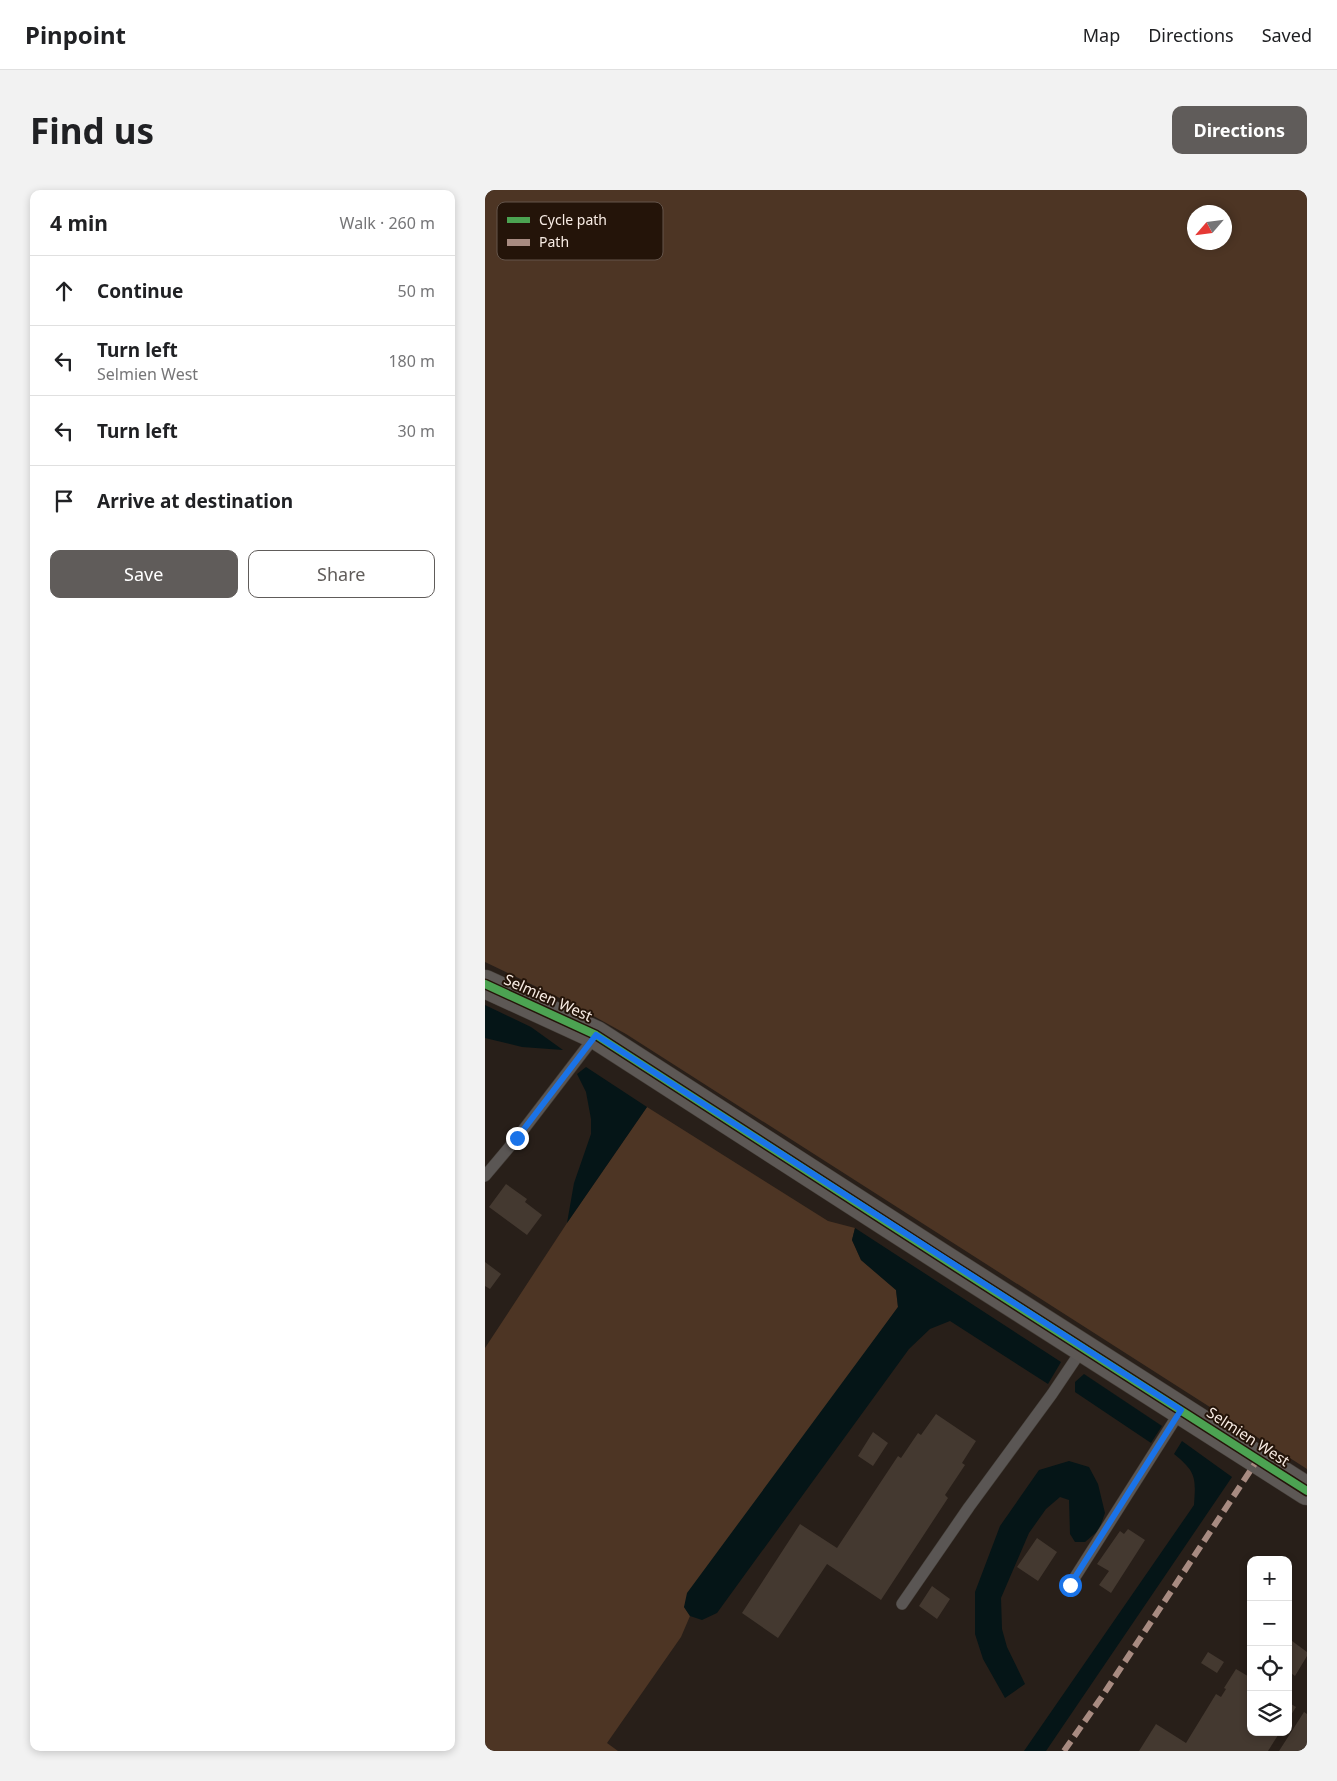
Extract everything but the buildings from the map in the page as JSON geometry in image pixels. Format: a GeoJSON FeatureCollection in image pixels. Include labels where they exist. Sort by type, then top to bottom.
{"type":"FeatureCollection","features":[{"type":"Feature","properties":{"kind":"main road","name":"Selmien West"},"geometry":{"type":"LineString","coordinates":[[485,984],[596,1035],[1307,1491]]}},
{"type":"Feature","properties":{"kind":"lane"},"geometry":{"type":"LineString","coordinates":[[485,1176],[517,1138],[596,1035]]}},
{"type":"Feature","properties":{"kind":"lane"},"geometry":{"type":"LineString","coordinates":[[902,1604],[1083,1348]]}},
{"type":"Feature","properties":{"kind":"lane"},"geometry":{"type":"LineString","coordinates":[[1070,1585],[1181,1410]]}},
{"type":"Feature","properties":{"kind":"shaded area"},"geometry":{"type":"Polygon","coordinates":[[[485,190],[1307,190],[1307,1469],[626,1034],[570,1003],[485,962],[485,190]]]}},
{"type":"Feature","properties":{"kind":"shaded area"},"geometry":{"type":"Polygon","coordinates":[[[485,1005],[531,1027],[563,1050],[522,1047],[485,1038],[485,1005]]]}},
{"type":"Feature","properties":{"kind":"shaded area"},"geometry":{"type":"Polygon","coordinates":[[[586,1067],[647,1107],[567,1223],[574,1183],[591,1134],[591,1119],[586,1092],[577,1074],[586,1067]]]}},
{"type":"Feature","properties":{"kind":"shaded area"},"geometry":{"type":"Polygon","coordinates":[[[647,1107],[828,1221],[855,1228],[852,1240],[861,1260],[896,1290],[898,1307],[684,1607],[690,1616],[681,1637],[607,1743],[618,1751],[485,1751],[485,1348],[567,1223],[647,1107]]]}},
{"type":"Feature","properties":{"kind":"shaded area"},"geometry":{"type":"Polygon","coordinates":[[[855,1228],[1061,1362],[1048,1384],[950,1321],[930,1329],[909,1349],[717,1613],[702,1620],[690,1616],[684,1607],[687,1593],[898,1307],[896,1290],[861,1260],[852,1240],[855,1228]]]}},
{"type":"Feature","properties":{"kind":"shaded area"},"geometry":{"type":"Polygon","coordinates":[[[1084,1374],[1162,1426],[1151,1443],[1075,1392],[1075,1382],[1084,1374]]]}},
{"type":"Feature","properties":{"kind":"shaded area"},"geometry":{"type":"Polygon","coordinates":[[[1182,1441],[1232,1477],[1046,1751],[1024,1751],[1194,1505],[1195,1488],[1193,1476],[1187,1466],[1174,1454],[1182,1441]]]}},
{"type":"Feature","properties":{"kind":"shaded area"},"geometry":{"type":"Polygon","coordinates":[[[1069,1461],[1089,1467],[1098,1484],[1105,1513],[1099,1530],[1085,1542],[1075,1542],[1070,1534],[1069,1500],[1060,1497],[1046,1509],[1029,1533],[1001,1598],[1002,1629],[1007,1647],[1025,1684],[1005,1698],[983,1659],[975,1634],[975,1592],[1000,1526],[1039,1470],[1069,1461]]]}},
{"type":"Feature","properties":{"kind":"marked path"},"geometry":{"type":"LineString","coordinates":[[1064,1751],[1258,1459]]}},
{"type":"Feature","properties":{"kind":"cycle path"},"geometry":{"type":"LineString","coordinates":[[485,984],[596,1035],[1307,1491]]}},
{"type":"Feature","properties":{"kind":"route"},"geometry":{"type":"LineString","coordinates":[[517,1138],[596,1035],[1181,1410],[1070,1585]]}}]}
